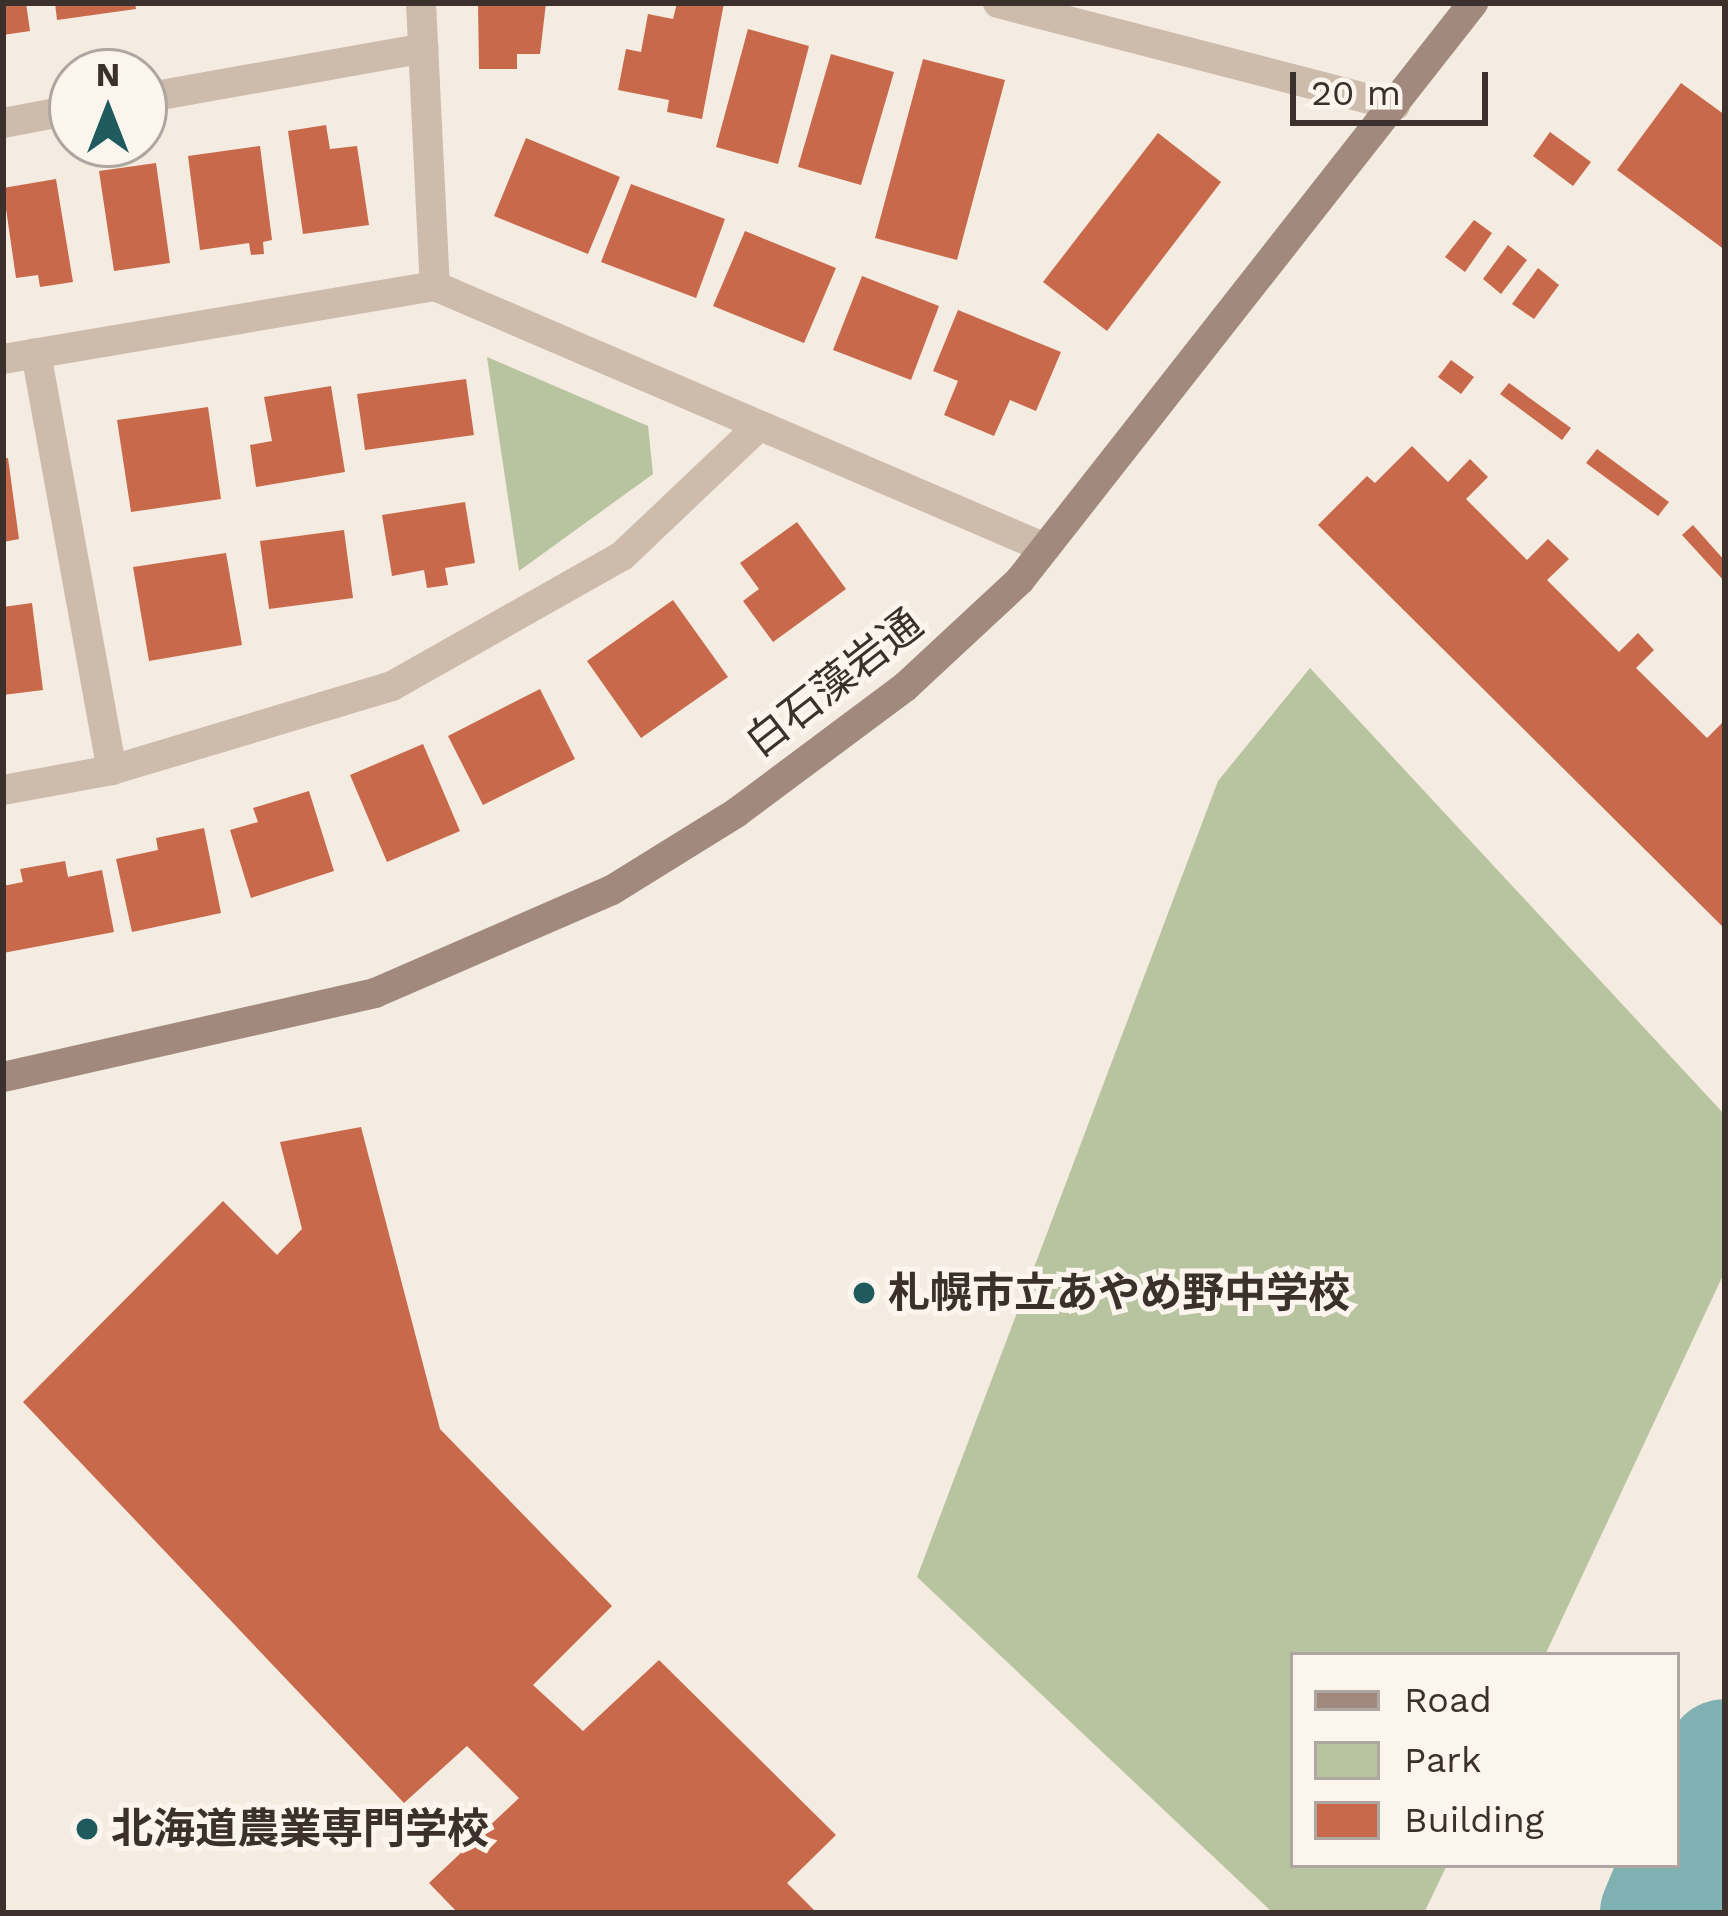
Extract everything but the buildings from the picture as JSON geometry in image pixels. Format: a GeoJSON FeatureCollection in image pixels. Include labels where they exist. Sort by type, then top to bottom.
{"type":"FeatureCollection","features":[{"type":"Feature","properties":{"kind":"main road","name":"白石藻岩通"},"geometry":{"type":"LineString","coordinates":[[3,1077],[375,994],[612,890],[736,813],[904,687],[1045,548],[1473,3]]}},
{"type":"Feature","properties":{"kind":"street"},"geometry":{"type":"LineString","coordinates":[[422,3],[435,286]]}},
{"type":"Feature","properties":{"kind":"street"},"geometry":{"type":"LineString","coordinates":[[998,3],[1395,106]]}},
{"type":"Feature","properties":{"kind":"street"},"geometry":{"type":"LineString","coordinates":[[168,94],[424,48]]}},
{"type":"Feature","properties":{"kind":"street"},"geometry":{"type":"LineString","coordinates":[[3,123],[48,115]]}},
{"type":"Feature","properties":{"kind":"street"},"geometry":{"type":"LineString","coordinates":[[3,359],[435,286],[1045,548]]}},
{"type":"Feature","properties":{"kind":"street"},"geometry":{"type":"LineString","coordinates":[[36,353],[112,770]]}},
{"type":"Feature","properties":{"kind":"street"},"geometry":{"type":"LineString","coordinates":[[3,790],[112,770],[392,686],[622,556],[757,428]]}},
{"type":"Feature","properties":{"kind":"green space"},"geometry":{"type":"Polygon","coordinates":[[[487,357],[648,426],[653,474],[519,571],[487,357]]]}},
{"type":"Feature","properties":{"kind":"green space"},"geometry":{"type":"Polygon","coordinates":[[[1310,668],[1725,1115],[1725,1271],[1546,1652],[1290,1652],[1290,1868],[1446,1868],[1424,1913],[1273,1913],[917,1577],[1218,781],[1310,668]]]}},
{"type":"Feature","properties":{"kind":"waterway"},"geometry":{"type":"LineString","coordinates":[[1680,1866],[1725,1759]]}},
{"type":"Feature","properties":{"kind":"waterway"},"geometry":{"type":"LineString","coordinates":[[1660,1913],[1679,1868]]}},
{"type":"Feature","properties":{"kind":"place","name":"札幌市立あやめ野中学校"},"geometry":{"type":"Point","coordinates":[864,1293]}},
{"type":"Feature","properties":{"kind":"place","name":"北海道農業専門学校"},"geometry":{"type":"Point","coordinates":[87,1829]}}]}
